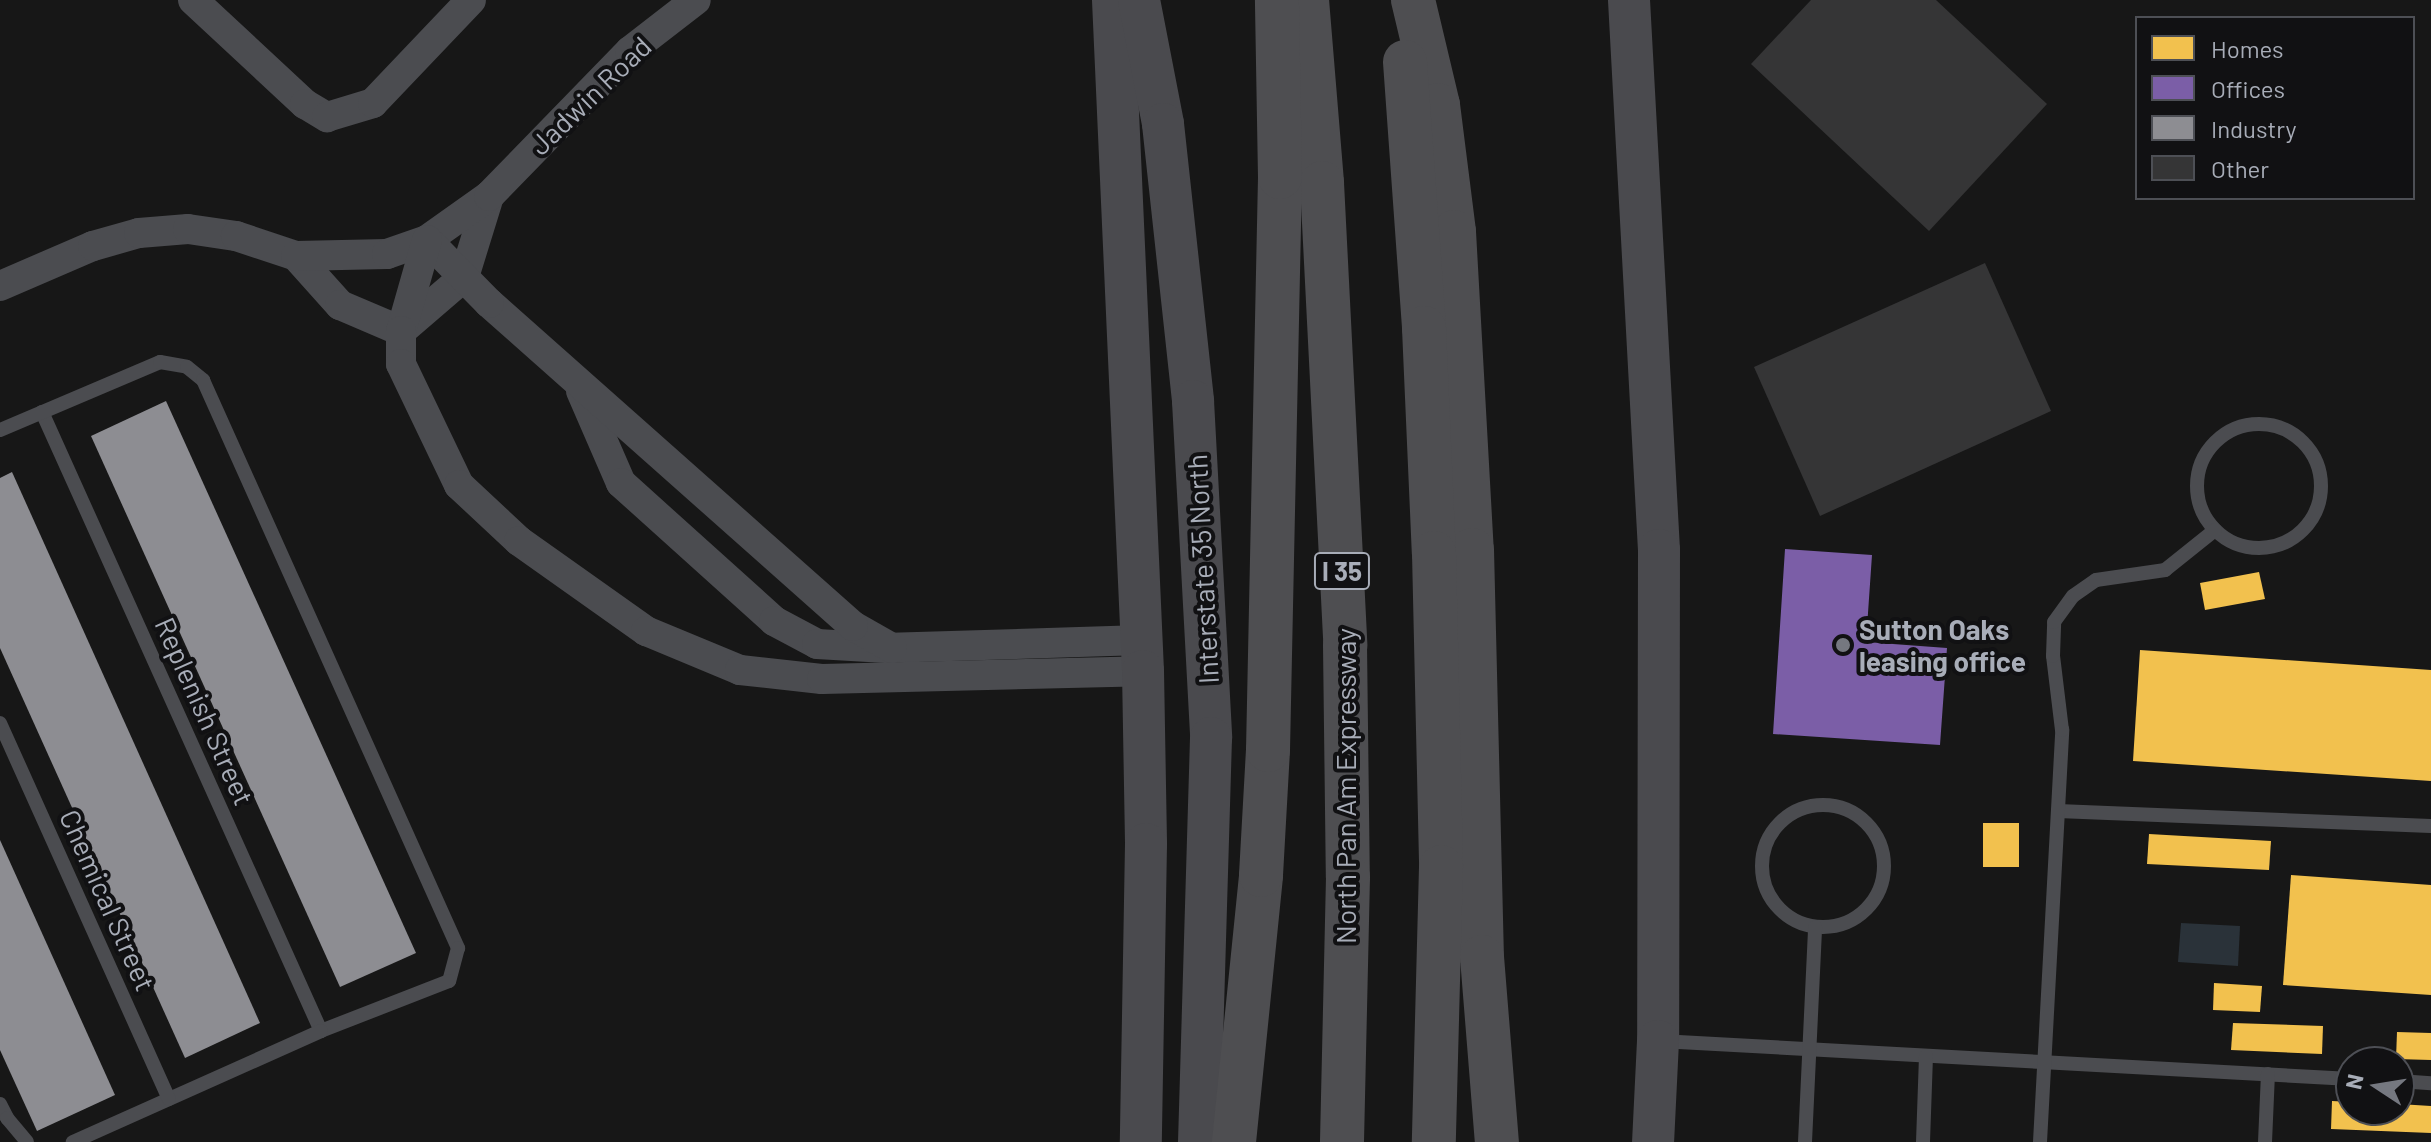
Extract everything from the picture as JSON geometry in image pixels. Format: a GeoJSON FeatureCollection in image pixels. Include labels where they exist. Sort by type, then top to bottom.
{"type":"FeatureCollection","features":[{"type":"Feature","properties":{"kind":"highway"},"geometry":{"type":"LineString","coordinates":[[1234,1142],[1261,875],[1269,735],[1280,177],[1277,0]]}},
{"type":"Feature","properties":{"kind":"highway","name":"North Pan Am Expressway"},"geometry":{"type":"LineString","coordinates":[[1307,0],[1324,214],[1345,645],[1348,877],[1342,1142]]}},
{"type":"Feature","properties":{"kind":"highway"},"geometry":{"type":"LineString","coordinates":[[1400,0],[1424,328],[1434,553],[1441,867],[1434,1142]]}},
{"type":"Feature","properties":{"kind":"highway"},"geometry":{"type":"LineString","coordinates":[[1413,0],[1438,105],[1454,232],[1472,550],[1482,957],[1497,1142]]}},
{"type":"Feature","properties":{"kind":"main road"},"geometry":{"type":"LineString","coordinates":[[1113,0],[1142,656],[1146,844],[1141,1142]]}},
{"type":"Feature","properties":{"kind":"main road","name":"Interstate 35 North"},"geometry":{"type":"LineString","coordinates":[[1139,0],[1163,124],[1193,401],[1209,708],[1199,1142]]}},
{"type":"Feature","properties":{"kind":"main road"},"geometry":{"type":"LineString","coordinates":[[1629,0],[1659,550],[1658,1041],[1653,1142]]}},
{"type":"Feature","properties":{"kind":"street"},"geometry":{"type":"LineString","coordinates":[[193,0],[305,104],[327,117],[373,103],[471,0]]}},
{"type":"Feature","properties":{"kind":"street","name":"Jadwin Road"},"geometry":{"type":"LineString","coordinates":[[0,286],[93,246],[139,233],[188,229],[212,232],[236,236],[296,256],[387,254],[427,240],[489,196],[630,51],[696,0]]}},
{"type":"Feature","properties":{"kind":"street","name":"Jadwin Road"},"geometry":{"type":"LineString","coordinates":[[464,277],[489,196]]}},
{"type":"Feature","properties":{"kind":"street"},"geometry":{"type":"LineString","coordinates":[[892,648],[853,626],[577,381],[427,240],[401,331],[401,364],[459,485],[519,541],[646,631],[740,670],[822,679],[1142,656]]}},
{"type":"Feature","properties":{"kind":"street","name":"Jadwin Road"},"geometry":{"type":"LineString","coordinates":[[296,256],[340,305],[401,331]]}},
{"type":"Feature","properties":{"kind":"street"},"geometry":{"type":"LineString","coordinates":[[401,331],[464,277]]}},
{"type":"Feature","properties":{"kind":"street"},"geometry":{"type":"LineString","coordinates":[[577,381],[621,483],[774,621],[817,644],[1142,656]]}},
{"type":"Feature","properties":{"kind":"lane"},"geometry":{"type":"LineString","coordinates":[[0,430],[160,362],[187,367],[203,380],[458,948],[449,981],[321,1031],[73,1142]]}},
{"type":"Feature","properties":{"kind":"lane","name":"Replenish Street"},"geometry":{"type":"LineString","coordinates":[[42,412],[321,1031]]}},
{"type":"Feature","properties":{"kind":"lane"},"geometry":{"type":"LineString","coordinates":[[2259,423],[2283,428],[2303,441],[2317,461],[2321,485],[2317,509],[2304,529],[2284,543],[2260,548],[2236,543],[2215,530],[2202,510],[2197,486],[2201,462],[2215,442],[2235,428],[2259,423]]}},
{"type":"Feature","properties":{"kind":"lane"},"geometry":{"type":"LineString","coordinates":[[2040,1142],[2062,730],[2053,656],[2054,622],[2073,596],[2096,580],[2165,570],[2215,530]]}},
{"type":"Feature","properties":{"kind":"lane","name":"Chemical Street"},"geometry":{"type":"LineString","coordinates":[[0,723],[169,1099]]}},
{"type":"Feature","properties":{"kind":"lane"},"geometry":{"type":"LineString","coordinates":[[1830,805],[1852,812],[1871,828],[1881,849],[1884,873],[1876,896],[1861,914],[1839,925],[1815,927],[1792,920],[1774,904],[1764,883],[1762,859],[1769,836],[1785,818],[1806,807],[1830,805]]}},
{"type":"Feature","properties":{"kind":"lane"},"geometry":{"type":"LineString","coordinates":[[2058,811],[2431,826]]}},
{"type":"Feature","properties":{"kind":"lane"},"geometry":{"type":"LineString","coordinates":[[1805,1142],[1815,927]]}},
{"type":"Feature","properties":{"kind":"lane"},"geometry":{"type":"LineString","coordinates":[[1658,1041],[2335,1078]]}},
{"type":"Feature","properties":{"kind":"lane"},"geometry":{"type":"LineString","coordinates":[[1923,1142],[1926,1056]]}},
{"type":"Feature","properties":{"kind":"lane"},"geometry":{"type":"LineString","coordinates":[[2265,1142],[2268,1074]]}},
{"type":"Feature","properties":{"kind":"lane"},"geometry":{"type":"LineString","coordinates":[[0,1104],[7,1118],[27,1142]]}},
{"type":"Feature","properties":{"kind":"shaded area"},"geometry":{"type":"Polygon","coordinates":[[[2181,923],[2240,926],[2238,966],[2178,962],[2181,923]]]}},
{"type":"Feature","properties":{"kind":"building: Homes"},"geometry":{"type":"Polygon","coordinates":[[[2259,572],[2265,599],[2205,610],[2200,583],[2259,572]]]}},
{"type":"Feature","properties":{"kind":"building: Homes"},"geometry":{"type":"Polygon","coordinates":[[[2140,650],[2431,670],[2431,781],[2133,761],[2140,650]]]}},
{"type":"Feature","properties":{"kind":"building: Homes"},"geometry":{"type":"Polygon","coordinates":[[[1983,823],[2019,823],[2019,867],[1983,867],[1983,823]]]}},
{"type":"Feature","properties":{"kind":"building: Homes"},"geometry":{"type":"Polygon","coordinates":[[[2149,834],[2271,841],[2269,870],[2147,864],[2149,834]]]}},
{"type":"Feature","properties":{"kind":"building: Homes"},"geometry":{"type":"Polygon","coordinates":[[[2291,875],[2431,885],[2431,995],[2283,985],[2291,875]]]}},
{"type":"Feature","properties":{"kind":"building: Homes"},"geometry":{"type":"Polygon","coordinates":[[[2214,983],[2262,986],[2260,1012],[2213,1010],[2214,983]]]}},
{"type":"Feature","properties":{"kind":"building: Homes"},"geometry":{"type":"Polygon","coordinates":[[[2233,1023],[2323,1026],[2322,1054],[2231,1050],[2233,1023]]]}},
{"type":"Feature","properties":{"kind":"building: Homes"},"geometry":{"type":"Polygon","coordinates":[[[2397,1032],[2431,1033],[2431,1060],[2415,1060],[2415,1046],[2396,1046],[2397,1032]]]}},
{"type":"Feature","properties":{"kind":"building: Homes"},"geometry":{"type":"Polygon","coordinates":[[[2332,1101],[2335,1101],[2335,1126],[2415,1126],[2415,1105],[2431,1106],[2431,1133],[2331,1129],[2332,1101]]]}},
{"type":"Feature","properties":{"kind":"building: Offices","name":"Sutton Oaks leasing office"},"geometry":{"type":"Polygon","coordinates":[[[1785,549],[1872,555],[1866,642],[1947,648],[1940,745],[1773,734],[1785,549]]]}},
{"type":"Feature","properties":{"kind":"building: Industry"},"geometry":{"type":"Polygon","coordinates":[[[166,401],[416,953],[340,987],[91,436],[166,401]]]}},
{"type":"Feature","properties":{"kind":"building: Industry"},"geometry":{"type":"Polygon","coordinates":[[[12,472],[260,1023],[185,1058],[0,648],[0,478],[12,472]]]}},
{"type":"Feature","properties":{"kind":"building: Industry"},"geometry":{"type":"Polygon","coordinates":[[[0,840],[115,1095],[37,1131],[0,1050],[0,840]]]}},
{"type":"Feature","properties":{"kind":"building: Other"},"geometry":{"type":"Polygon","coordinates":[[[1811,0],[1936,0],[2047,104],[1929,231],[1751,64],[1811,0]]]}},
{"type":"Feature","properties":{"kind":"building: Other"},"geometry":{"type":"Polygon","coordinates":[[[1985,263],[2051,411],[1820,516],[1754,367],[1985,263]]]}},
{"type":"Feature","properties":{"kind":"place","name":"Sutton Oaks leasing office"},"geometry":{"type":"Point","coordinates":[1843,645]}}]}
